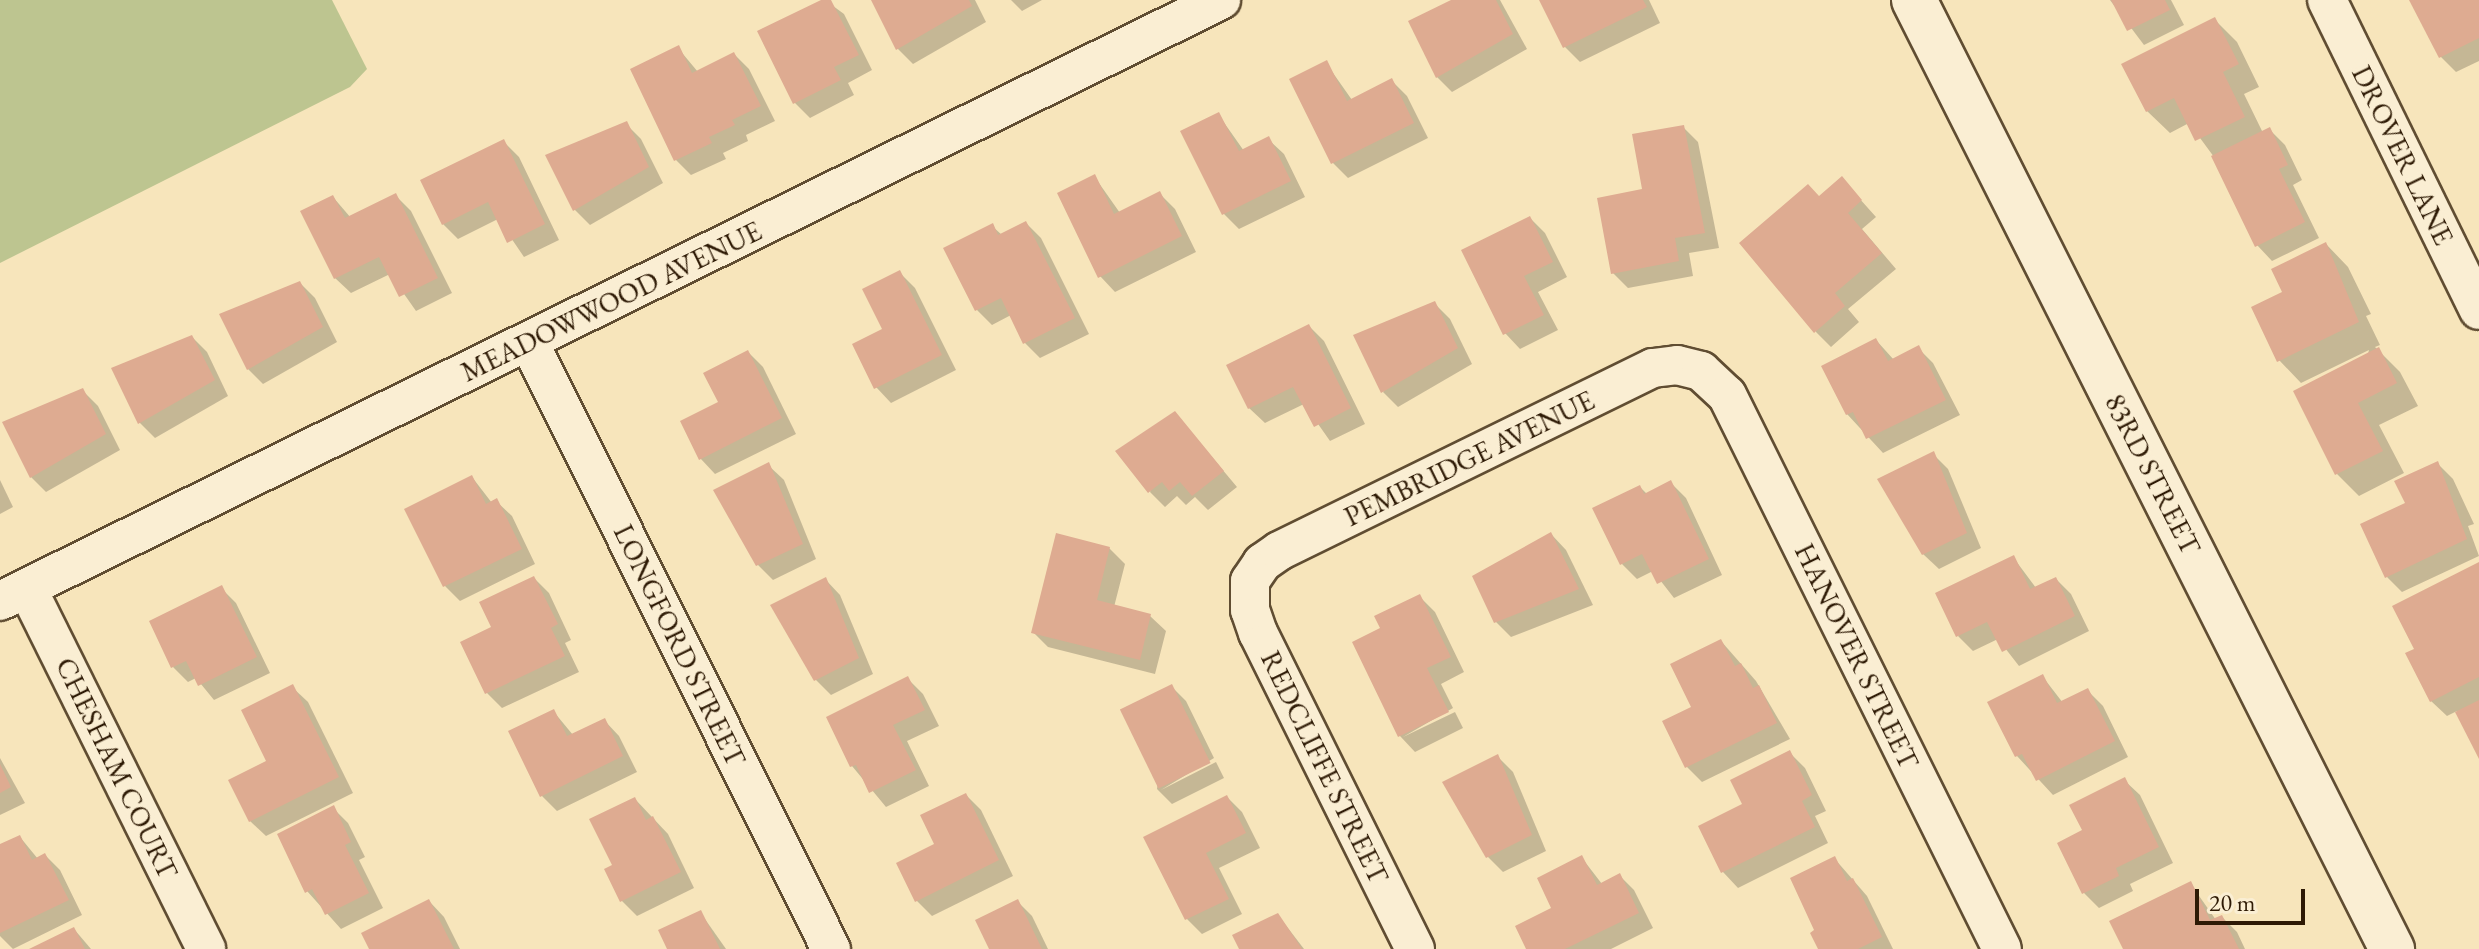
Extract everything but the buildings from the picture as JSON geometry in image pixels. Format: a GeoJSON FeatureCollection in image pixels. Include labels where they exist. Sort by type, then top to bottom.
{"type":"FeatureCollection","features":[{"type":"Feature","properties":{"kind":"main road","name":"83RD STREET"},"geometry":{"type":"LineString","coordinates":[[1914,0],[2392,949]]}},
{"type":"Feature","properties":{"kind":"street","name":"MEADOWWOOD AVENUE"},"geometry":{"type":"LineString","coordinates":[[14,594],[1221,0]]}},
{"type":"Feature","properties":{"kind":"street","name":"DROVER LANE"},"geometry":{"type":"LineString","coordinates":[[2327,0],[2479,310]]}},
{"type":"Feature","properties":{"kind":"street","name":"LONGFORD STREET"},"geometry":{"type":"LineString","coordinates":[[529,342],[831,949]]}},
{"type":"Feature","properties":{"kind":"street","name":"PEMBRIDGE AVENUE"},"geometry":{"type":"LineString","coordinates":[[1250,581],[1262,563],[1279,551],[1653,368],[1677,365],[1701,371]]}},
{"type":"Feature","properties":{"kind":"street","name":"HANOVER STREET"},"geometry":{"type":"LineString","coordinates":[[1701,371],[1727,395],[2002,949]]}},
{"type":"Feature","properties":{"kind":"street","name":"REDCLIFFE STREET"},"geometry":{"type":"LineString","coordinates":[[1250,581],[1250,610],[1258,633],[1415,949]]}},
{"type":"Feature","properties":{"kind":"street","name":"CHESHAM COURT"},"geometry":{"type":"LineString","coordinates":[[14,594],[206,949]]}},
{"type":"Feature","properties":{"kind":"green space"},"geometry":{"type":"Polygon","coordinates":[[[0,0],[332,0],[367,69],[350,87],[0,263],[0,0]]]}}]}
